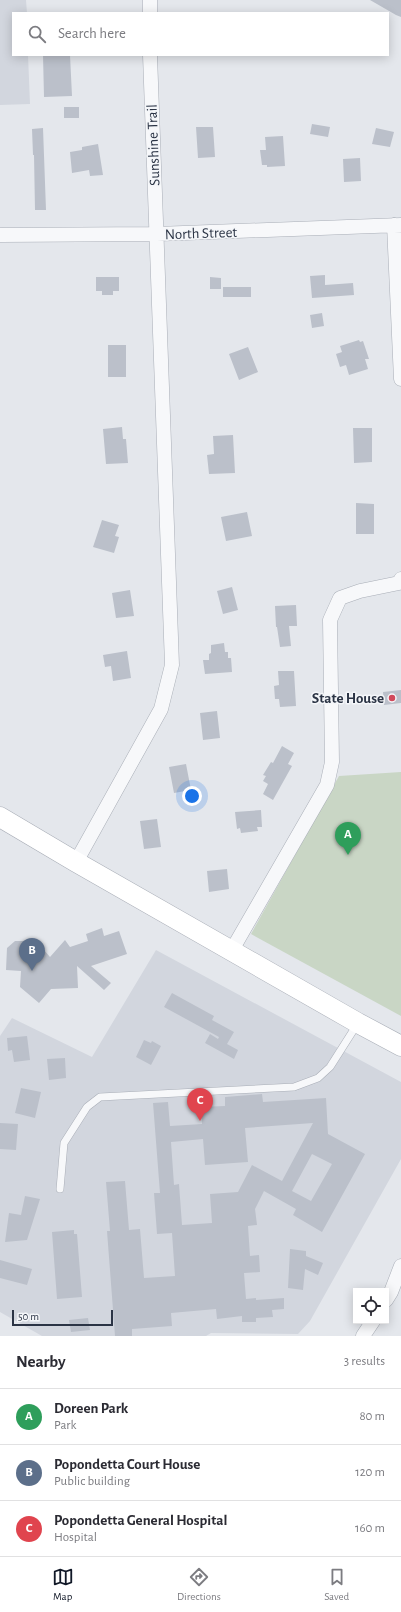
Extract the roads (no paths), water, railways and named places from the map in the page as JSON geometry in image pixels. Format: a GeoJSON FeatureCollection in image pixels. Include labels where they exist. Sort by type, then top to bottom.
{"type":"FeatureCollection","features":[{"type":"Feature","properties":{"kind":"main road"},"geometry":{"type":"LineString","coordinates":[[0,817],[76,862],[401,1046]]}},
{"type":"Feature","properties":{"kind":"street"},"geometry":{"type":"LineString","coordinates":[[150,0],[150,12]]}},
{"type":"Feature","properties":{"kind":"street","name":"Sunshine Trail"},"geometry":{"type":"LineString","coordinates":[[76,862],[161,709],[172,665],[150,56]]}},
{"type":"Feature","properties":{"kind":"street"},"geometry":{"type":"LineString","coordinates":[[398,225],[401,379]]}},
{"type":"Feature","properties":{"kind":"street","name":"North Street"},"geometry":{"type":"LineString","coordinates":[[0,235],[157,234],[398,225]]}},
{"type":"Feature","properties":{"kind":"street"},"geometry":{"type":"LineString","coordinates":[[232,950],[327,785],[332,762],[330,620],[340,598],[360,591],[399,583],[401,579]]}},
{"type":"Feature","properties":{"kind":"street"},"geometry":{"type":"LineString","coordinates":[[389,1295],[401,1266]]}},
{"type":"Feature","properties":{"kind":"street"},"geometry":{"type":"LineString","coordinates":[[363,1336],[371,1324]]}},
{"type":"Feature","properties":{"kind":"lane"},"geometry":{"type":"LineString","coordinates":[[60,1189],[64,1143],[87,1108],[100,1097],[294,1087],[318,1078],[330,1067],[358,1023]]}},
{"type":"Feature","properties":{"kind":"place","name":"State House"},"geometry":{"type":"Point","coordinates":[392,698]}},
{"type":"Feature","properties":{"kind":"place","name":"Doreen Park"},"geometry":{"type":"Point","coordinates":[348,855]}},
{"type":"Feature","properties":{"kind":"place","name":"Popondetta Court House"},"geometry":{"type":"Point","coordinates":[32,971]}},
{"type":"Feature","properties":{"kind":"place","name":"Popondetta General Hospital"},"geometry":{"type":"Point","coordinates":[200,1121]}}]}
